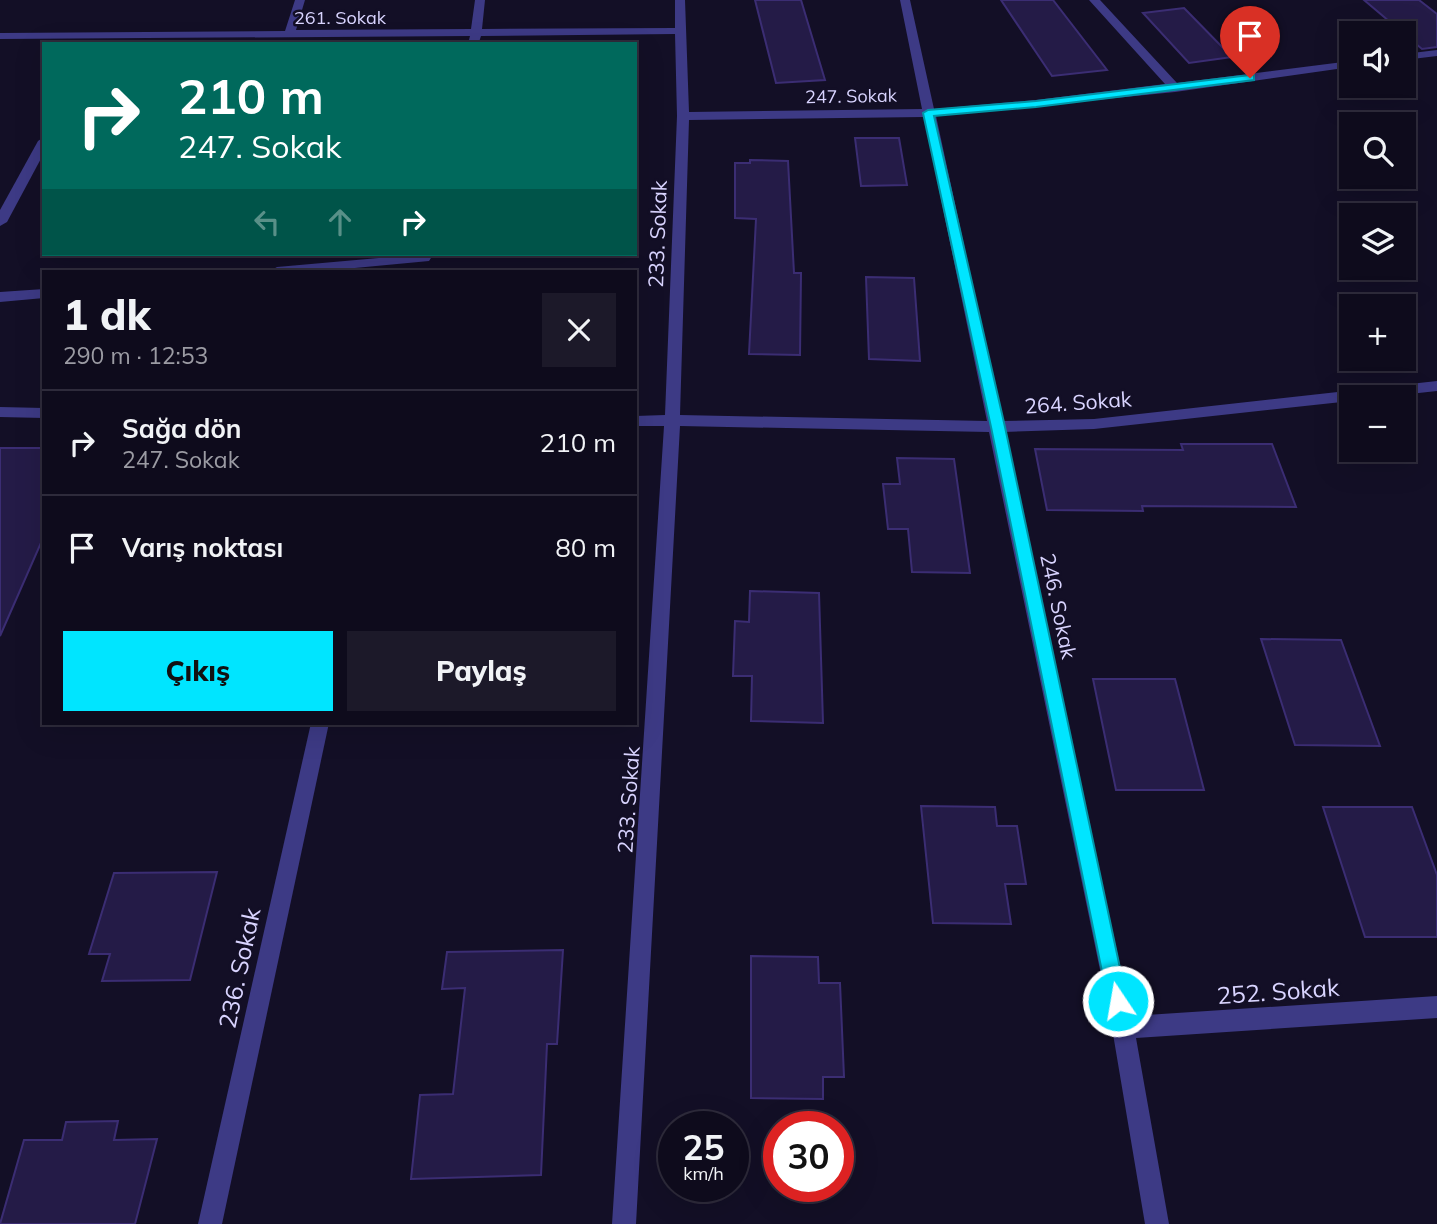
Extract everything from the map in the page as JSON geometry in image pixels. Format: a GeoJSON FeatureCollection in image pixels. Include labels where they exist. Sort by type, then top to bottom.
{"type":"FeatureCollection","features":[{"type":"Feature","properties":{"kind":"street"},"geometry":{"type":"LineString","coordinates":[[289,35],[300,0]]}},
{"type":"Feature","properties":{"kind":"street"},"geometry":{"type":"LineString","coordinates":[[475,38],[480,0]]}},
{"type":"Feature","properties":{"kind":"street","name":"233. Sokak"},"geometry":{"type":"LineString","coordinates":[[624,1224],[673,421],[684,116],[680,0]]}},
{"type":"Feature","properties":{"kind":"street","name":"246. Sokak"},"geometry":{"type":"LineString","coordinates":[[905,0],[998,427],[1123,1028],[1157,1224]]}},
{"type":"Feature","properties":{"kind":"street"},"geometry":{"type":"LineString","coordinates":[[1094,0],[1175,88]]}},
{"type":"Feature","properties":{"kind":"street","name":"261. Sokak"},"geometry":{"type":"LineString","coordinates":[[0,36],[98,41],[289,35],[475,38],[680,31]]}},
{"type":"Feature","properties":{"kind":"street"},"geometry":{"type":"LineString","coordinates":[[1416,56],[1437,53]]}},
{"type":"Feature","properties":{"kind":"street","name":"247. Sokak"},"geometry":{"type":"LineString","coordinates":[[684,116],[928,113],[1175,88],[1339,66]]}},
{"type":"Feature","properties":{"kind":"street"},"geometry":{"type":"LineString","coordinates":[[0,222],[42,145]]}},
{"type":"Feature","properties":{"kind":"street"},"geometry":{"type":"LineString","coordinates":[[292,270],[423,261]]}},
{"type":"Feature","properties":{"kind":"street"},"geometry":{"type":"LineString","coordinates":[[0,297],[42,293]]}},
{"type":"Feature","properties":{"kind":"street","name":"264. Sokak"},"geometry":{"type":"LineString","coordinates":[[637,421],[747,420],[998,427],[1094,424],[1437,386]]}},
{"type":"Feature","properties":{"kind":"street"},"geometry":{"type":"LineString","coordinates":[[0,412],[42,413]]}},
{"type":"Feature","properties":{"kind":"street","name":"236. Sokak"},"geometry":{"type":"LineString","coordinates":[[209,1224],[320,725]]}},
{"type":"Feature","properties":{"kind":"street","name":"252. Sokak"},"geometry":{"type":"LineString","coordinates":[[1123,1028],[1437,1007]]}},
{"type":"Feature","properties":{"kind":"building"},"geometry":{"type":"Polygon","coordinates":[[[755,0],[801,0],[825,80],[776,83],[755,0]]]}},
{"type":"Feature","properties":{"kind":"building"},"geometry":{"type":"Polygon","coordinates":[[[1001,0],[1053,0],[1107,70],[1052,76],[1001,0]]]}},
{"type":"Feature","properties":{"kind":"building"},"geometry":{"type":"Polygon","coordinates":[[[1364,0],[1419,0],[1437,14],[1437,47],[1422,49],[1416,44],[1416,21],[1389,21],[1364,0]]]}},
{"type":"Feature","properties":{"kind":"building"},"geometry":{"type":"Polygon","coordinates":[[[1184,8],[1232,57],[1189,63],[1143,13],[1184,8]]]}},
{"type":"Feature","properties":{"kind":"building"},"geometry":{"type":"Polygon","coordinates":[[[855,138],[899,138],[907,185],[861,186],[855,138]]]}},
{"type":"Feature","properties":{"kind":"building"},"geometry":{"type":"Polygon","coordinates":[[[750,160],[788,161],[794,273],[801,273],[800,355],[749,354],[756,219],[735,218],[735,163],[750,163],[750,160]]]}},
{"type":"Feature","properties":{"kind":"building"},"geometry":{"type":"Polygon","coordinates":[[[866,277],[914,278],[920,361],[869,359],[866,277]]]}},
{"type":"Feature","properties":{"kind":"building"},"geometry":{"type":"Polygon","coordinates":[[[1181,444],[1272,444],[1296,507],[1142,506],[1143,511],[1047,510],[1035,449],[1183,450],[1181,444]]]}},
{"type":"Feature","properties":{"kind":"building"},"geometry":{"type":"Polygon","coordinates":[[[0,448],[42,448],[42,541],[0,636],[0,448]]]}},
{"type":"Feature","properties":{"kind":"building"},"geometry":{"type":"Polygon","coordinates":[[[897,458],[954,459],[970,573],[912,572],[908,529],[888,529],[883,484],[900,484],[897,458]]]}},
{"type":"Feature","properties":{"kind":"building"},"geometry":{"type":"Polygon","coordinates":[[[750,591],[819,593],[823,723],[751,721],[752,676],[733,676],[735,621],[749,622],[750,591]]]}},
{"type":"Feature","properties":{"kind":"building"},"geometry":{"type":"Polygon","coordinates":[[[1261,639],[1341,640],[1380,746],[1295,745],[1261,639]]]}},
{"type":"Feature","properties":{"kind":"building"},"geometry":{"type":"Polygon","coordinates":[[[1093,679],[1175,679],[1204,790],[1116,790],[1093,679]]]}},
{"type":"Feature","properties":{"kind":"building"},"geometry":{"type":"Polygon","coordinates":[[[921,806],[995,807],[997,826],[1017,826],[1026,884],[1005,884],[1011,924],[933,923],[921,806]]]}},
{"type":"Feature","properties":{"kind":"building"},"geometry":{"type":"Polygon","coordinates":[[[1323,807],[1412,807],[1437,875],[1437,937],[1365,937],[1323,807]]]}},
{"type":"Feature","properties":{"kind":"building"},"geometry":{"type":"Polygon","coordinates":[[[217,872],[190,980],[102,981],[110,954],[89,954],[114,873],[217,872]]]}},
{"type":"Feature","properties":{"kind":"building"},"geometry":{"type":"Polygon","coordinates":[[[563,950],[557,1044],[547,1044],[541,1175],[411,1179],[420,1095],[453,1094],[465,988],[442,989],[447,952],[563,950]]]}},
{"type":"Feature","properties":{"kind":"building"},"geometry":{"type":"Polygon","coordinates":[[[751,956],[818,957],[819,983],[840,983],[844,1077],[823,1077],[823,1099],[751,1098],[751,956]]]}},
{"type":"Feature","properties":{"kind":"building"},"geometry":{"type":"Polygon","coordinates":[[[118,1121],[114,1140],[157,1139],[135,1224],[0,1224],[24,1140],[62,1140],[66,1122],[118,1121]]]}},
{"type":"Feature","properties":{"kind":"route"},"geometry":{"type":"LineString","coordinates":[[1118,1001],[998,427],[928,113],[1036,104],[1250,78]]}}]}
